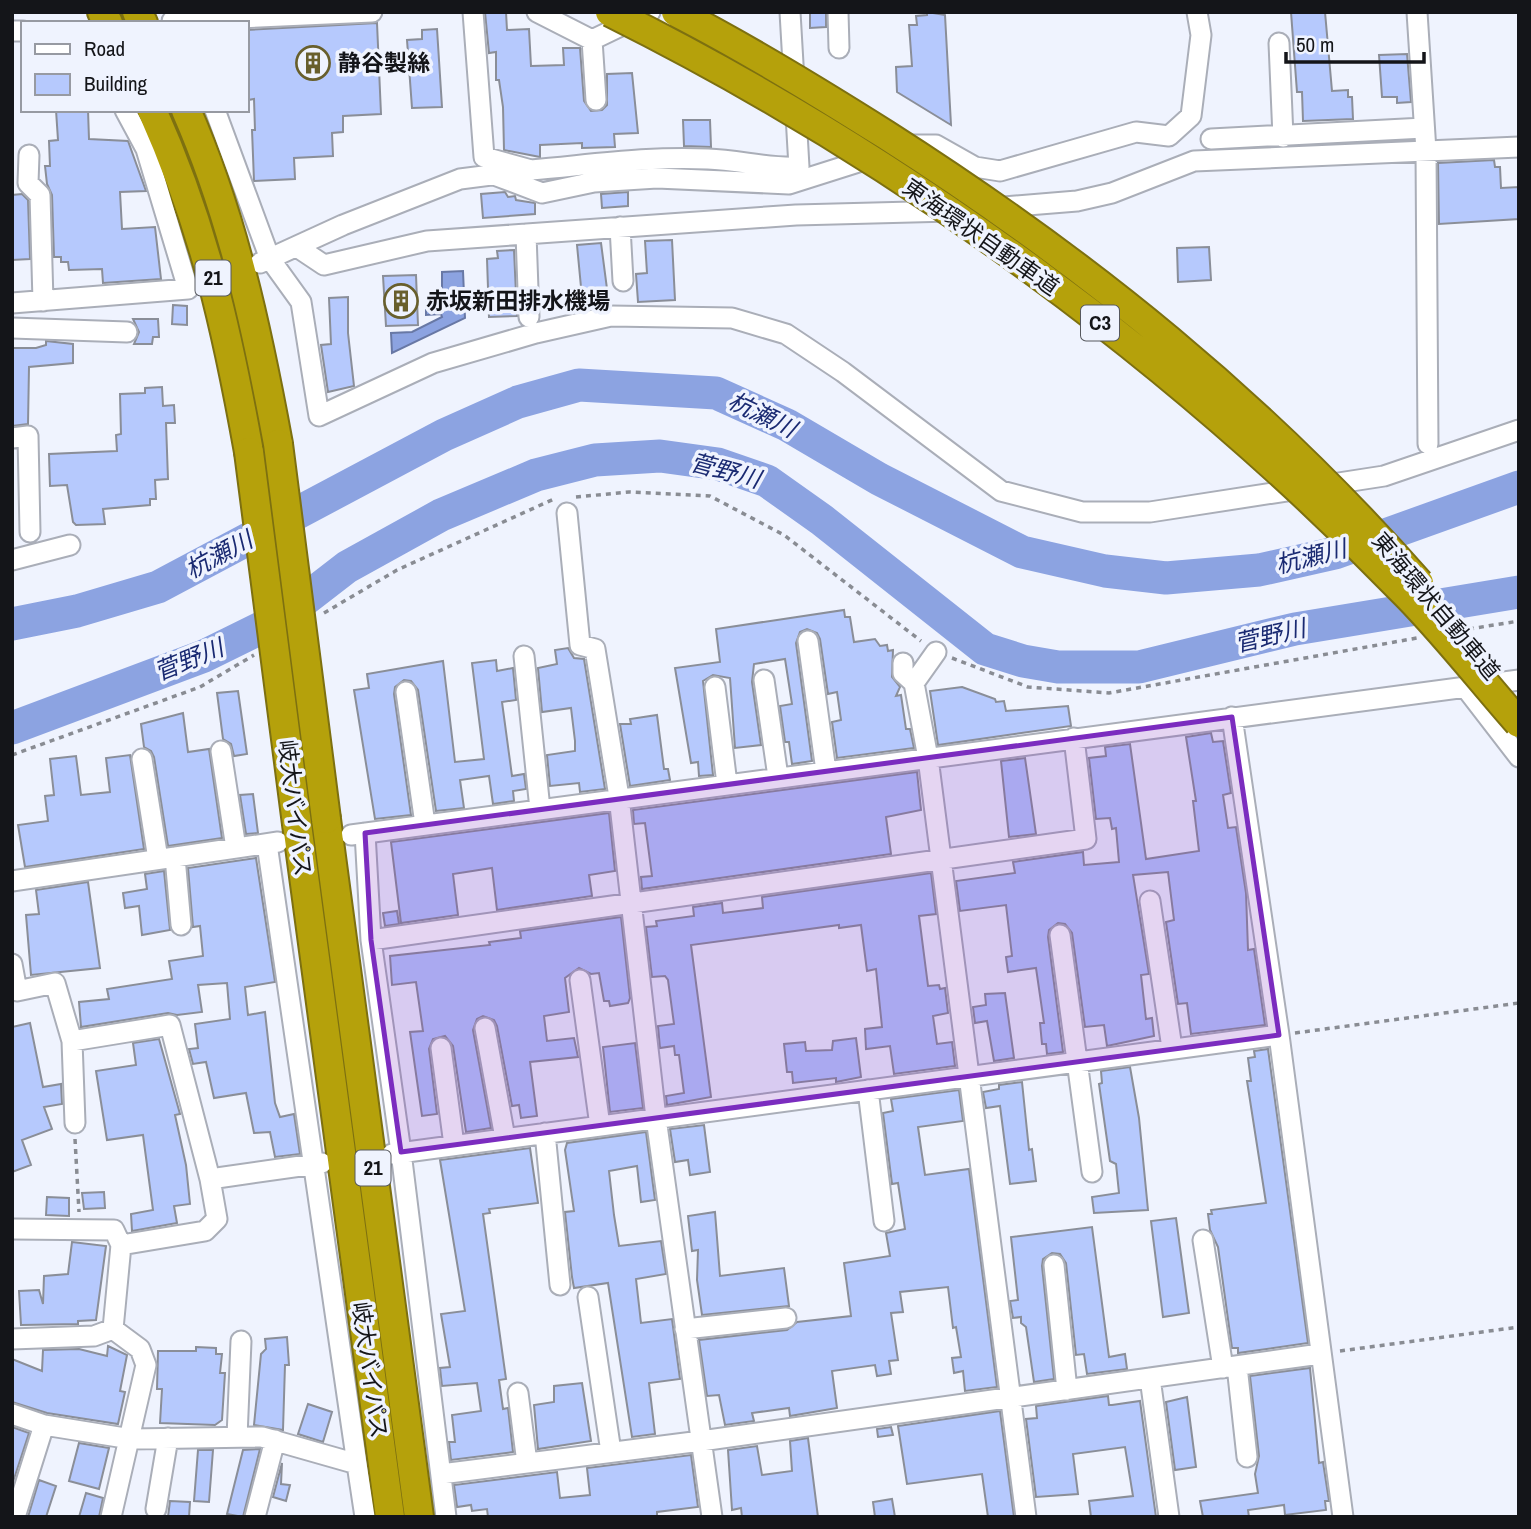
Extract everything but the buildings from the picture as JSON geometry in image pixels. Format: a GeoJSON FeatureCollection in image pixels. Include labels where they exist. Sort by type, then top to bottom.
{"type":"FeatureCollection","features":[{"type":"Feature","properties":{"kind":"highway","name":"東海環状自動車道"},"geometry":{"type":"LineString","coordinates":[[610,12],[807,120],[937,203],[1074,302],[1186,391],[1278,470],[1410,598],[1519,723]]}},
{"type":"Feature","properties":{"kind":"highway","name":"東海環状自動車道"},"geometry":{"type":"LineString","coordinates":[[676,12],[816,91],[959,182],[1087,273],[1202,365],[1351,506],[1424,588],[1519,706]]}},
{"type":"Feature","properties":{"kind":"highway","name":"岐大バイパス"},"geometry":{"type":"LineString","coordinates":[[153,112],[177,165],[206,250],[230,345],[249,452],[282,836],[390,1517]]}},
{"type":"Feature","properties":{"kind":"highway","name":"岐大バイパス"},"geometry":{"type":"LineString","coordinates":[[187,112],[204,152],[235,245],[259,341],[278,444],[419,1517]]}},
{"type":"Feature","properties":{"kind":"street"},"geometry":{"type":"LineString","coordinates":[[170,19],[372,12]]}},
{"type":"Feature","properties":{"kind":"street"},"geometry":{"type":"LineString","coordinates":[[473,12],[484,157],[531,170]]}},
{"type":"Feature","properties":{"kind":"street"},"geometry":{"type":"LineString","coordinates":[[537,12],[592,40]]}},
{"type":"Feature","properties":{"kind":"street"},"geometry":{"type":"LineString","coordinates":[[592,40],[650,12]]}},
{"type":"Feature","properties":{"kind":"street"},"geometry":{"type":"LineString","coordinates":[[264,262],[342,225],[460,179],[645,158],[712,159],[771,169],[799,167],[790,12]]}},
{"type":"Feature","properties":{"kind":"street"},"geometry":{"type":"LineString","coordinates":[[838,12],[839,48]]}},
{"type":"Feature","properties":{"kind":"street"},"geometry":{"type":"LineString","coordinates":[[496,176],[542,193],[594,182],[657,178],[789,184],[912,145],[936,145],[975,167],[1000,171],[1136,132],[1168,136],[1191,116],[1201,35],[1197,12]]}},
{"type":"Feature","properties":{"kind":"street"},"geometry":{"type":"LineString","coordinates":[[1417,12],[1426,151],[1428,444]]}},
{"type":"Feature","properties":{"kind":"street"},"geometry":{"type":"LineString","coordinates":[[592,40],[596,100]]}},
{"type":"Feature","properties":{"kind":"street"},"geometry":{"type":"LineString","coordinates":[[1279,43],[1283,137]]}},
{"type":"Feature","properties":{"kind":"street"},"geometry":{"type":"LineString","coordinates":[[12,303],[194,288],[146,149],[126,112]]}},
{"type":"Feature","properties":{"kind":"street"},"geometry":{"type":"LineString","coordinates":[[216,112],[264,262],[301,302],[319,416],[433,363],[536,333],[611,316],[732,318],[786,334],[844,372],[1000,491],[1082,512],[1150,512],[1384,475],[1519,430]]}},
{"type":"Feature","properties":{"kind":"street"},"geometry":{"type":"LineString","coordinates":[[1212,139],[1424,128]]}},
{"type":"Feature","properties":{"kind":"street"},"geometry":{"type":"LineString","coordinates":[[297,247],[324,265],[427,241],[796,215],[968,210],[1077,201],[1112,193],[1194,161],[1519,146]]}},
{"type":"Feature","properties":{"kind":"street"},"geometry":{"type":"LineString","coordinates":[[29,155],[28,183],[40,195],[43,301]]}},
{"type":"Feature","properties":{"kind":"street"},"geometry":{"type":"LineString","coordinates":[[620,228],[623,281]]}},
{"type":"Feature","properties":{"kind":"street"},"geometry":{"type":"LineString","coordinates":[[526,234],[529,317]]}},
{"type":"Feature","properties":{"kind":"street"},"geometry":{"type":"LineString","coordinates":[[12,328],[127,332]]}},
{"type":"Feature","properties":{"kind":"street"},"geometry":{"type":"LineString","coordinates":[[12,438],[28,436],[30,532]]}},
{"type":"Feature","properties":{"kind":"street"},"geometry":{"type":"LineString","coordinates":[[567,513],[580,645],[595,649],[619,797],[656,1118],[712,1517]]}},
{"type":"Feature","properties":{"kind":"street"},"geometry":{"type":"LineString","coordinates":[[12,559],[70,545]]}},
{"type":"Feature","properties":{"kind":"street"},"geometry":{"type":"LineString","coordinates":[[807,641],[826,771]]}},
{"type":"Feature","properties":{"kind":"street"},"geometry":{"type":"LineString","coordinates":[[914,682],[936,652]]}},
{"type":"Feature","properties":{"kind":"street"},"geometry":{"type":"LineString","coordinates":[[524,656],[540,808]]}},
{"type":"Feature","properties":{"kind":"street"},"geometry":{"type":"LineString","coordinates":[[903,663],[903,673],[914,682],[928,758],[1026,1517]]}},
{"type":"Feature","properties":{"kind":"street"},"geometry":{"type":"LineString","coordinates":[[764,680],[778,777]]}},
{"type":"Feature","properties":{"kind":"street"},"geometry":{"type":"LineString","coordinates":[[446,1517],[358,834],[619,797],[1519,680]]}},
{"type":"Feature","properties":{"kind":"street"},"geometry":{"type":"LineString","coordinates":[[715,687],[727,783]]}},
{"type":"Feature","properties":{"kind":"street"},"geometry":{"type":"LineString","coordinates":[[1465,687],[1519,757]]}},
{"type":"Feature","properties":{"kind":"street"},"geometry":{"type":"LineString","coordinates":[[406,692],[425,824]]}},
{"type":"Feature","properties":{"kind":"street"},"geometry":{"type":"LineString","coordinates":[[1232,717],[1279,1035],[1343,1517]]}},
{"type":"Feature","properties":{"kind":"street"},"geometry":{"type":"LineString","coordinates":[[371,940],[632,902],[941,862],[1086,839],[1074,738]]}},
{"type":"Feature","properties":{"kind":"street"},"geometry":{"type":"LineString","coordinates":[[221,751],[236,848]]}},
{"type":"Feature","properties":{"kind":"street"},"geometry":{"type":"LineString","coordinates":[[142,759],[181,925]]}},
{"type":"Feature","properties":{"kind":"street"},"geometry":{"type":"LineString","coordinates":[[12,881],[236,848],[282,836],[317,1164],[365,1517]]}},
{"type":"Feature","properties":{"kind":"street"},"geometry":{"type":"LineString","coordinates":[[1150,901],[1172,1048]]}},
{"type":"Feature","properties":{"kind":"street"},"geometry":{"type":"LineString","coordinates":[[1060,935],[1092,1172]]}},
{"type":"Feature","properties":{"kind":"street"},"geometry":{"type":"LineString","coordinates":[[12,964],[17,991],[55,983],[72,1041],[75,1123]]}},
{"type":"Feature","properties":{"kind":"street"},"geometry":{"type":"LineString","coordinates":[[580,980],[600,1126]]}},
{"type":"Feature","properties":{"kind":"street"},"geometry":{"type":"LineString","coordinates":[[72,1041],[170,1025],[210,1179],[217,1219],[205,1231],[121,1245]]}},
{"type":"Feature","properties":{"kind":"street"},"geometry":{"type":"LineString","coordinates":[[485,1028],[505,1138]]}},
{"type":"Feature","properties":{"kind":"street"},"geometry":{"type":"LineString","coordinates":[[397,1153],[1279,1035]]}},
{"type":"Feature","properties":{"kind":"street"},"geometry":{"type":"LineString","coordinates":[[441,1048],[454,1145]]}},
{"type":"Feature","properties":{"kind":"street"},"geometry":{"type":"LineString","coordinates":[[868,1090],[884,1221]]}},
{"type":"Feature","properties":{"kind":"street"},"geometry":{"type":"LineString","coordinates":[[545,1133],[560,1285]]}},
{"type":"Feature","properties":{"kind":"street"},"geometry":{"type":"LineString","coordinates":[[210,1179],[317,1164]]}},
{"type":"Feature","properties":{"kind":"street"},"geometry":{"type":"LineString","coordinates":[[12,1229],[114,1230],[121,1245],[113,1329]]}},
{"type":"Feature","properties":{"kind":"street"},"geometry":{"type":"LineString","coordinates":[[1203,1240],[1247,1457]]}},
{"type":"Feature","properties":{"kind":"street"},"geometry":{"type":"LineString","coordinates":[[1054,1265],[1067,1390]]}},
{"type":"Feature","properties":{"kind":"street"},"geometry":{"type":"LineString","coordinates":[[588,1297],[611,1452]]}},
{"type":"Feature","properties":{"kind":"street"},"geometry":{"type":"LineString","coordinates":[[685,1329],[786,1318]]}},
{"type":"Feature","properties":{"kind":"street"},"geometry":{"type":"LineString","coordinates":[[12,1339],[94,1336],[113,1329]]}},
{"type":"Feature","properties":{"kind":"street"},"geometry":{"type":"LineString","coordinates":[[111,1517],[146,1365],[140,1349],[113,1329]]}},
{"type":"Feature","properties":{"kind":"street"},"geometry":{"type":"LineString","coordinates":[[237,1437],[241,1341]]}},
{"type":"Feature","properties":{"kind":"street"},"geometry":{"type":"LineString","coordinates":[[441,1474],[701,1441],[1320,1354]]}},
{"type":"Feature","properties":{"kind":"street"},"geometry":{"type":"LineString","coordinates":[[1150,1378],[1169,1517]]}},
{"type":"Feature","properties":{"kind":"street"},"geometry":{"type":"LineString","coordinates":[[518,1393],[527,1463]]}},
{"type":"Feature","properties":{"kind":"street"},"geometry":{"type":"LineString","coordinates":[[12,1414],[44,1425],[131,1439],[261,1437],[357,1464]]}},
{"type":"Feature","properties":{"kind":"street"},"geometry":{"type":"LineString","coordinates":[[15,1517],[44,1425]]}},
{"type":"Feature","properties":{"kind":"street"},"geometry":{"type":"LineString","coordinates":[[156,1509],[167,1438]]}},
{"type":"Feature","properties":{"kind":"street"},"geometry":{"type":"LineString","coordinates":[[255,1517],[275,1440]]}},
{"type":"Feature","properties":{"kind":"path"},"geometry":{"type":"LineString","coordinates":[[316,618],[397,570],[550,500],[629,492],[710,496],[784,535],[936,652],[1028,687],[1109,693],[1425,637]]}},
{"type":"Feature","properties":{"kind":"path"},"geometry":{"type":"LineString","coordinates":[[1465,630],[1519,621]]}},
{"type":"Feature","properties":{"kind":"path"},"geometry":{"type":"LineString","coordinates":[[12,755],[200,687],[258,652]]}},
{"type":"Feature","properties":{"kind":"path"},"geometry":{"type":"LineString","coordinates":[[1279,1035],[1519,1003]]}},
{"type":"Feature","properties":{"kind":"path"},"geometry":{"type":"LineString","coordinates":[[75,1123],[80,1230]]}},
{"type":"Feature","properties":{"kind":"path"},"geometry":{"type":"LineString","coordinates":[[1320,1354],[1519,1327]]}},
{"type":"Feature","properties":{"kind":"highlighted area"},"geometry":{"type":"Polygon","coordinates":[[[1232,717],[1279,1035],[401,1152],[371,940],[365,833],[1232,717]]]}},
{"type":"Feature","properties":{"kind":"water"},"geometry":{"type":"Polygon","coordinates":[[[463,271],[465,318],[392,353],[391,333],[412,332],[442,317],[441,314],[426,315],[426,300],[442,298],[442,272],[463,271]]]}},
{"type":"Feature","properties":{"kind":"waterway","name":"杭瀬川"},"geometry":{"type":"LineString","coordinates":[[12,624],[77,611],[158,587],[444,435],[518,402],[579,385],[716,393],[787,425],[879,479],[1022,552],[1105,571],[1166,578],[1259,570],[1335,553],[1519,487]]}},
{"type":"Feature","properties":{"kind":"waterway","name":"菅野川"},"geometry":{"type":"LineString","coordinates":[[12,728],[204,656],[281,618],[347,567],[441,515],[536,475],[595,460],[660,456],[718,464],[767,481],[822,520],[985,649],[1023,661],[1058,667],[1139,667],[1295,629],[1519,592]]}},
{"type":"Feature","properties":{"kind":"place","name":"静谷製絲"},"geometry":{"type":"Point","coordinates":[313,63]}},
{"type":"Feature","properties":{"kind":"place","name":"赤坂新田排水機場"},"geometry":{"type":"Point","coordinates":[401,301]}}]}
